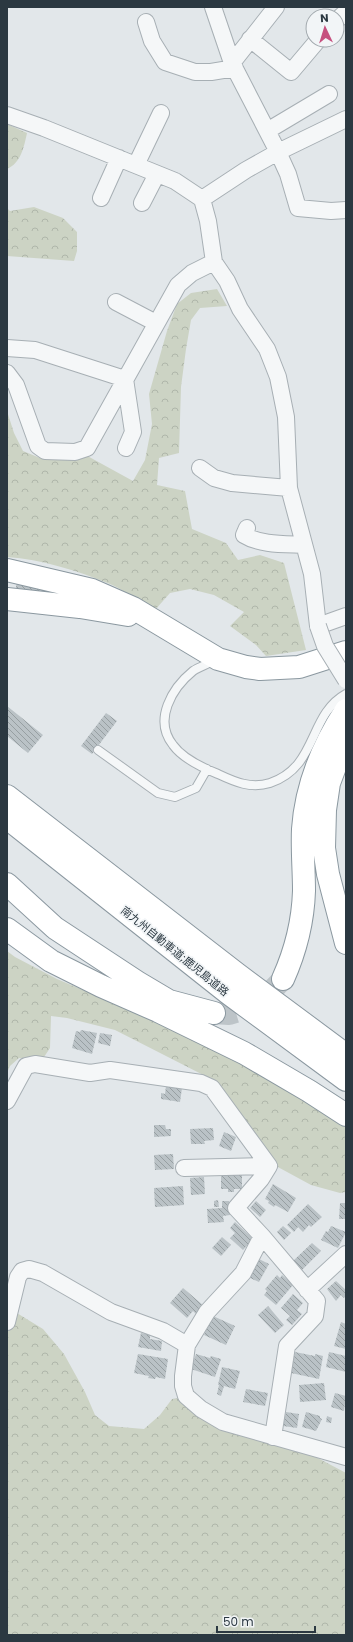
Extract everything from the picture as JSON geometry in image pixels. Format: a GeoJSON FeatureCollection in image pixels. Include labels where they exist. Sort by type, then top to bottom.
{"type":"FeatureCollection","features":[{"type":"Feature","properties":{"kind":"highway"},"geometry":{"type":"LineString","coordinates":[[7,570],[92,590],[133,608],[218,659],[253,668],[277,669],[299,667],[346,652]]}},
{"type":"Feature","properties":{"kind":"highway"},"geometry":{"type":"LineString","coordinates":[[7,599],[80,607],[128,615],[147,622],[198,646]]}},
{"type":"Feature","properties":{"kind":"highway"},"geometry":{"type":"LineString","coordinates":[[283,979],[290,964],[300,933],[304,890],[302,860],[303,829],[308,796],[325,746],[346,710]]}},
{"type":"Feature","properties":{"kind":"highway"},"geometry":{"type":"LineString","coordinates":[[346,738],[329,783],[325,810],[324,848],[328,874],[346,943]]}},
{"type":"Feature","properties":{"kind":"highway","name":"南九州自動車道;鹿児島道路"},"geometry":{"type":"LineString","coordinates":[[7,796],[238,974],[346,1055]]}},
{"type":"Feature","properties":{"kind":"highway","name":"南九州自動車道;鹿児島道路"},"geometry":{"type":"LineString","coordinates":[[7,818],[228,993],[346,1080]]}},
{"type":"Feature","properties":{"kind":"highway"},"geometry":{"type":"LineString","coordinates":[[7,884],[55,928],[137,982],[169,1001],[214,1013]]}},
{"type":"Feature","properties":{"kind":"highway"},"geometry":{"type":"LineString","coordinates":[[7,929],[51,961],[244,1053],[309,1091],[346,1115]]}},
{"type":"Feature","properties":{"kind":"street"},"geometry":{"type":"LineString","coordinates":[[212,7],[233,66],[288,174],[298,208],[331,211],[346,210]]}},
{"type":"Feature","properties":{"kind":"street"},"geometry":{"type":"LineString","coordinates":[[146,22],[152,41],[165,62],[195,72],[211,72],[233,66],[250,39],[276,7]]}},
{"type":"Feature","properties":{"kind":"street"},"geometry":{"type":"LineString","coordinates":[[250,39],[291,72],[311,48]]}},
{"type":"Feature","properties":{"kind":"street"},"geometry":{"type":"LineString","coordinates":[[267,131],[329,94]]}},
{"type":"Feature","properties":{"kind":"street"},"geometry":{"type":"LineString","coordinates":[[136,165],[161,113]]}},
{"type":"Feature","properties":{"kind":"street"},"geometry":{"type":"LineString","coordinates":[[7,115],[175,181],[202,199],[208,221],[214,262],[227,280],[240,309],[267,349],[278,377],[286,417],[289,488],[312,574],[318,626],[325,646],[346,680]]}},
{"type":"Feature","properties":{"kind":"street"},"geometry":{"type":"LineString","coordinates":[[202,199],[246,170],[278,152],[346,119]]}},
{"type":"Feature","properties":{"kind":"street"},"geometry":{"type":"LineString","coordinates":[[101,198],[119,158]]}},
{"type":"Feature","properties":{"kind":"street"},"geometry":{"type":"LineString","coordinates":[[142,203],[157,174]]}},
{"type":"Feature","properties":{"kind":"street"},"geometry":{"type":"LineString","coordinates":[[7,373],[16,385],[38,446],[45,451],[75,452],[87,448],[178,285],[192,273],[214,262]]}},
{"type":"Feature","properties":{"kind":"street"},"geometry":{"type":"LineString","coordinates":[[116,302],[156,324]]}},
{"type":"Feature","properties":{"kind":"street"},"geometry":{"type":"LineString","coordinates":[[7,348],[35,350],[125,379]]}},
{"type":"Feature","properties":{"kind":"street"},"geometry":{"type":"LineString","coordinates":[[125,379],[133,432],[126,448]]}},
{"type":"Feature","properties":{"kind":"street"},"geometry":{"type":"LineString","coordinates":[[200,468],[214,478],[232,483],[289,488]]}},
{"type":"Feature","properties":{"kind":"street"},"geometry":{"type":"LineString","coordinates":[[247,528],[244,534],[251,539],[279,544],[304,545]]}},
{"type":"Feature","properties":{"kind":"street"},"geometry":{"type":"LineString","coordinates":[[318,626],[346,616]]}},
{"type":"Feature","properties":{"kind":"street"},"geometry":{"type":"LineString","coordinates":[[7,1101],[26,1066],[30,1064],[90,1073],[110,1070],[202,1083],[212,1088],[269,1166]]}},
{"type":"Feature","properties":{"kind":"street"},"geometry":{"type":"LineString","coordinates":[[184,1168],[269,1166]]}},
{"type":"Feature","properties":{"kind":"street"},"geometry":{"type":"LineString","coordinates":[[269,1166],[261,1179],[236,1208],[262,1236],[317,1301],[315,1316],[287,1346],[273,1437]]}},
{"type":"Feature","properties":{"kind":"street"},"geometry":{"type":"LineString","coordinates":[[262,1236],[243,1273],[207,1312],[187,1345],[182,1376],[186,1396],[201,1409],[223,1422],[346,1457]]}},
{"type":"Feature","properties":{"kind":"street"},"geometry":{"type":"LineString","coordinates":[[307,1290],[346,1254]]}},
{"type":"Feature","properties":{"kind":"street"},"geometry":{"type":"LineString","coordinates":[[7,1322],[12,1276],[29,1269],[42,1273],[112,1312],[164,1331],[187,1345]]}},
{"type":"Feature","properties":{"kind":"lane"},"geometry":{"type":"LineString","coordinates":[[218,659],[194,670],[174,693],[168,704],[165,715],[167,734],[173,745],[184,756],[207,769],[246,786],[259,786],[287,776],[298,765],[324,716],[337,699],[346,694]]}},
{"type":"Feature","properties":{"kind":"lane"},"geometry":{"type":"LineString","coordinates":[[98,750],[158,793],[175,798],[196,788],[207,769]]}},
{"type":"Feature","properties":{"kind":"green space"},"geometry":{"type":"Polygon","coordinates":[[[7,124],[27,133],[19,159],[7,169],[7,124]]]}},
{"type":"Feature","properties":{"kind":"green space"},"geometry":{"type":"Polygon","coordinates":[[[34,207],[63,218],[77,232],[77,251],[74,261],[7,256],[7,208],[10,211],[34,207]]]}},
{"type":"Feature","properties":{"kind":"green space"},"geometry":{"type":"Polygon","coordinates":[[[217,289],[227,306],[200,308],[191,320],[181,387],[179,453],[159,458],[157,485],[185,491],[192,529],[226,543],[238,560],[260,555],[284,563],[306,650],[266,656],[256,645],[230,626],[244,612],[214,595],[190,589],[170,593],[155,610],[110,584],[85,575],[59,566],[33,560],[7,557],[7,411],[14,433],[23,451],[40,458],[60,460],[82,453],[133,481],[145,460],[152,424],[149,394],[167,331],[177,304],[191,293],[217,289]]]}},
{"type":"Feature","properties":{"kind":"green space"},"geometry":{"type":"Polygon","coordinates":[[[7,951],[15,957],[57,979],[142,1015],[222,1052],[346,1126],[346,1192],[340,1193],[311,1185],[276,1166],[217,1082],[115,1030],[67,1018],[51,1016],[50,1048],[42,1060],[19,1058],[10,1066],[7,1073],[7,951]]]}},
{"type":"Feature","properties":{"kind":"green space"},"geometry":{"type":"Polygon","coordinates":[[[7,1307],[43,1329],[64,1354],[85,1392],[95,1415],[109,1426],[144,1429],[160,1415],[172,1399],[189,1397],[222,1424],[282,1439],[346,1473],[346,1635],[7,1635],[7,1307]]]}},
{"type":"Feature","properties":{"kind":"building"},"geometry":{"type":"Polygon","coordinates":[[[17,579],[41,581],[38,607],[14,605],[17,579]]]}},
{"type":"Feature","properties":{"kind":"building"},"geometry":{"type":"Polygon","coordinates":[[[7,706],[43,735],[28,753],[7,736],[7,706]]]}},
{"type":"Feature","properties":{"kind":"building"},"geometry":{"type":"Polygon","coordinates":[[[106,713],[117,721],[92,754],[81,746],[106,713]]]}},
{"type":"Feature","properties":{"kind":"building"},"geometry":{"type":"Polygon","coordinates":[[[81,1030],[97,1033],[92,1054],[72,1048],[76,1031],[80,1032],[81,1030]]]}},
{"type":"Feature","properties":{"kind":"building"},"geometry":{"type":"Polygon","coordinates":[[[100,1033],[112,1035],[110,1046],[98,1043],[100,1033]]]}},
{"type":"Feature","properties":{"kind":"building"},"geometry":{"type":"Polygon","coordinates":[[[166,1086],[182,1088],[180,1102],[161,1099],[161,1093],[165,1094],[166,1086]]]}},
{"type":"Feature","properties":{"kind":"building"},"geometry":{"type":"Polygon","coordinates":[[[154,1125],[165,1125],[166,1129],[171,1129],[171,1136],[154,1137],[154,1125]]]}},
{"type":"Feature","properties":{"kind":"building"},"geometry":{"type":"Polygon","coordinates":[[[213,1128],[214,1140],[204,1141],[205,1144],[191,1144],[190,1129],[213,1128]]]}},
{"type":"Feature","properties":{"kind":"building"},"geometry":{"type":"Polygon","coordinates":[[[224,1132],[236,1137],[231,1151],[219,1146],[224,1132]]]}},
{"type":"Feature","properties":{"kind":"building"},"geometry":{"type":"Polygon","coordinates":[[[173,1154],[174,1169],[155,1170],[154,1155],[173,1154]]]}},
{"type":"Feature","properties":{"kind":"building"},"geometry":{"type":"Polygon","coordinates":[[[221,1174],[242,1174],[242,1189],[234,1189],[234,1192],[228,1192],[228,1189],[221,1189],[221,1174]]]}},
{"type":"Feature","properties":{"kind":"building"},"geometry":{"type":"Polygon","coordinates":[[[204,1177],[205,1194],[191,1195],[190,1178],[204,1177]]]}},
{"type":"Feature","properties":{"kind":"building"},"geometry":{"type":"Polygon","coordinates":[[[273,1184],[296,1198],[288,1212],[275,1205],[274,1207],[265,1199],[273,1184]]]}},
{"type":"Feature","properties":{"kind":"building"},"geometry":{"type":"Polygon","coordinates":[[[183,1186],[184,1205],[155,1207],[154,1188],[183,1186]]]}},
{"type":"Feature","properties":{"kind":"building"},"geometry":{"type":"Polygon","coordinates":[[[218,1200],[219,1207],[214,1207],[214,1201],[218,1200]]]}},
{"type":"Feature","properties":{"kind":"building"},"geometry":{"type":"Polygon","coordinates":[[[222,1201],[229,1201],[230,1215],[223,1216],[224,1222],[208,1223],[207,1209],[222,1208],[222,1201]]]}},
{"type":"Feature","properties":{"kind":"building"},"geometry":{"type":"Polygon","coordinates":[[[256,1201],[266,1210],[260,1217],[250,1208],[256,1201]]]}},
{"type":"Feature","properties":{"kind":"building"},"geometry":{"type":"Polygon","coordinates":[[[340,1203],[346,1203],[346,1219],[339,1219],[340,1203]]]}},
{"type":"Feature","properties":{"kind":"building"},"geometry":{"type":"Polygon","coordinates":[[[308,1204],[322,1217],[311,1227],[309,1225],[303,1232],[298,1227],[294,1232],[287,1225],[308,1204]]]}},
{"type":"Feature","properties":{"kind":"building"},"geometry":{"type":"Polygon","coordinates":[[[235,1222],[253,1239],[243,1250],[230,1238],[235,1233],[230,1228],[235,1222]]]}},
{"type":"Feature","properties":{"kind":"building"},"geometry":{"type":"Polygon","coordinates":[[[283,1226],[291,1233],[284,1240],[277,1232],[283,1226]]]}},
{"type":"Feature","properties":{"kind":"building"},"geometry":{"type":"Polygon","coordinates":[[[331,1226],[346,1232],[338,1248],[321,1240],[331,1226]]]}},
{"type":"Feature","properties":{"kind":"building"},"geometry":{"type":"Polygon","coordinates":[[[222,1237],[231,1245],[221,1256],[212,1248],[222,1237]]]}},
{"type":"Feature","properties":{"kind":"building"},"geometry":{"type":"Polygon","coordinates":[[[312,1243],[321,1251],[302,1270],[293,1261],[312,1243]]]}},
{"type":"Feature","properties":{"kind":"building"},"geometry":{"type":"Polygon","coordinates":[[[257,1258],[269,1264],[259,1282],[248,1277],[257,1258]]]}},
{"type":"Feature","properties":{"kind":"building"},"geometry":{"type":"Polygon","coordinates":[[[277,1275],[280,1278],[282,1275],[293,1285],[276,1305],[264,1295],[267,1291],[265,1289],[277,1275]]]}},
{"type":"Feature","properties":{"kind":"building"},"geometry":{"type":"Polygon","coordinates":[[[336,1281],[346,1290],[346,1296],[344,1298],[341,1295],[336,1301],[327,1289],[336,1281]]]}},
{"type":"Feature","properties":{"kind":"building"},"geometry":{"type":"Polygon","coordinates":[[[183,1288],[204,1306],[197,1315],[193,1311],[187,1318],[170,1303],[183,1288]]]}},
{"type":"Feature","properties":{"kind":"building"},"geometry":{"type":"Polygon","coordinates":[[[293,1294],[303,1303],[297,1310],[302,1314],[292,1325],[286,1320],[290,1316],[281,1308],[293,1294]]]}},
{"type":"Feature","properties":{"kind":"building"},"geometry":{"type":"Polygon","coordinates":[[[268,1306],[284,1325],[275,1333],[258,1315],[268,1306]]]}},
{"type":"Feature","properties":{"kind":"building"},"geometry":{"type":"Polygon","coordinates":[[[213,1316],[235,1326],[226,1345],[204,1335],[213,1316]]]}},
{"type":"Feature","properties":{"kind":"building"},"geometry":{"type":"Polygon","coordinates":[[[341,1322],[346,1324],[346,1349],[334,1346],[341,1322]]]}},
{"type":"Feature","properties":{"kind":"building"},"geometry":{"type":"Polygon","coordinates":[[[141,1333],[150,1335],[150,1339],[162,1341],[161,1351],[138,1347],[141,1333]]]}},
{"type":"Feature","properties":{"kind":"building"},"geometry":{"type":"Polygon","coordinates":[[[295,1352],[323,1356],[319,1379],[291,1373],[295,1352]]]}},
{"type":"Feature","properties":{"kind":"building"},"geometry":{"type":"Polygon","coordinates":[[[329,1352],[346,1356],[346,1372],[326,1367],[329,1352]]]}},
{"type":"Feature","properties":{"kind":"building"},"geometry":{"type":"Polygon","coordinates":[[[138,1354],[168,1359],[165,1379],[156,1377],[155,1379],[148,1378],[149,1376],[134,1373],[138,1354]]]}},
{"type":"Feature","properties":{"kind":"building"},"geometry":{"type":"Polygon","coordinates":[[[196,1354],[221,1359],[215,1377],[191,1369],[196,1354]]]}},
{"type":"Feature","properties":{"kind":"building"},"geometry":{"type":"Polygon","coordinates":[[[222,1367],[240,1371],[235,1389],[224,1386],[221,1396],[217,1394],[222,1367]]]}},
{"type":"Feature","properties":{"kind":"building"},"geometry":{"type":"Polygon","coordinates":[[[324,1383],[326,1400],[300,1402],[299,1385],[324,1383]]]}},
{"type":"Feature","properties":{"kind":"building"},"geometry":{"type":"Polygon","coordinates":[[[246,1389],[268,1393],[265,1406],[243,1402],[246,1389]]]}},
{"type":"Feature","properties":{"kind":"building"},"geometry":{"type":"Polygon","coordinates":[[[335,1393],[346,1396],[344,1411],[331,1407],[335,1393]]]}},
{"type":"Feature","properties":{"kind":"building"},"geometry":{"type":"Polygon","coordinates":[[[286,1412],[299,1414],[297,1428],[283,1426],[286,1412]]]}},
{"type":"Feature","properties":{"kind":"building"},"geometry":{"type":"Polygon","coordinates":[[[306,1412],[320,1416],[322,1419],[316,1431],[302,1427],[306,1412]]]}},
{"type":"Feature","properties":{"kind":"building"},"geometry":{"type":"Polygon","coordinates":[[[327,1416],[332,1418],[331,1423],[326,1422],[327,1416]]]}},
{"type":"Feature","properties":{"kind":"tunnel"},"geometry":{"type":"LineString","coordinates":[[214,1013],[229,1014],[258,1005],[283,979]]}}]}
